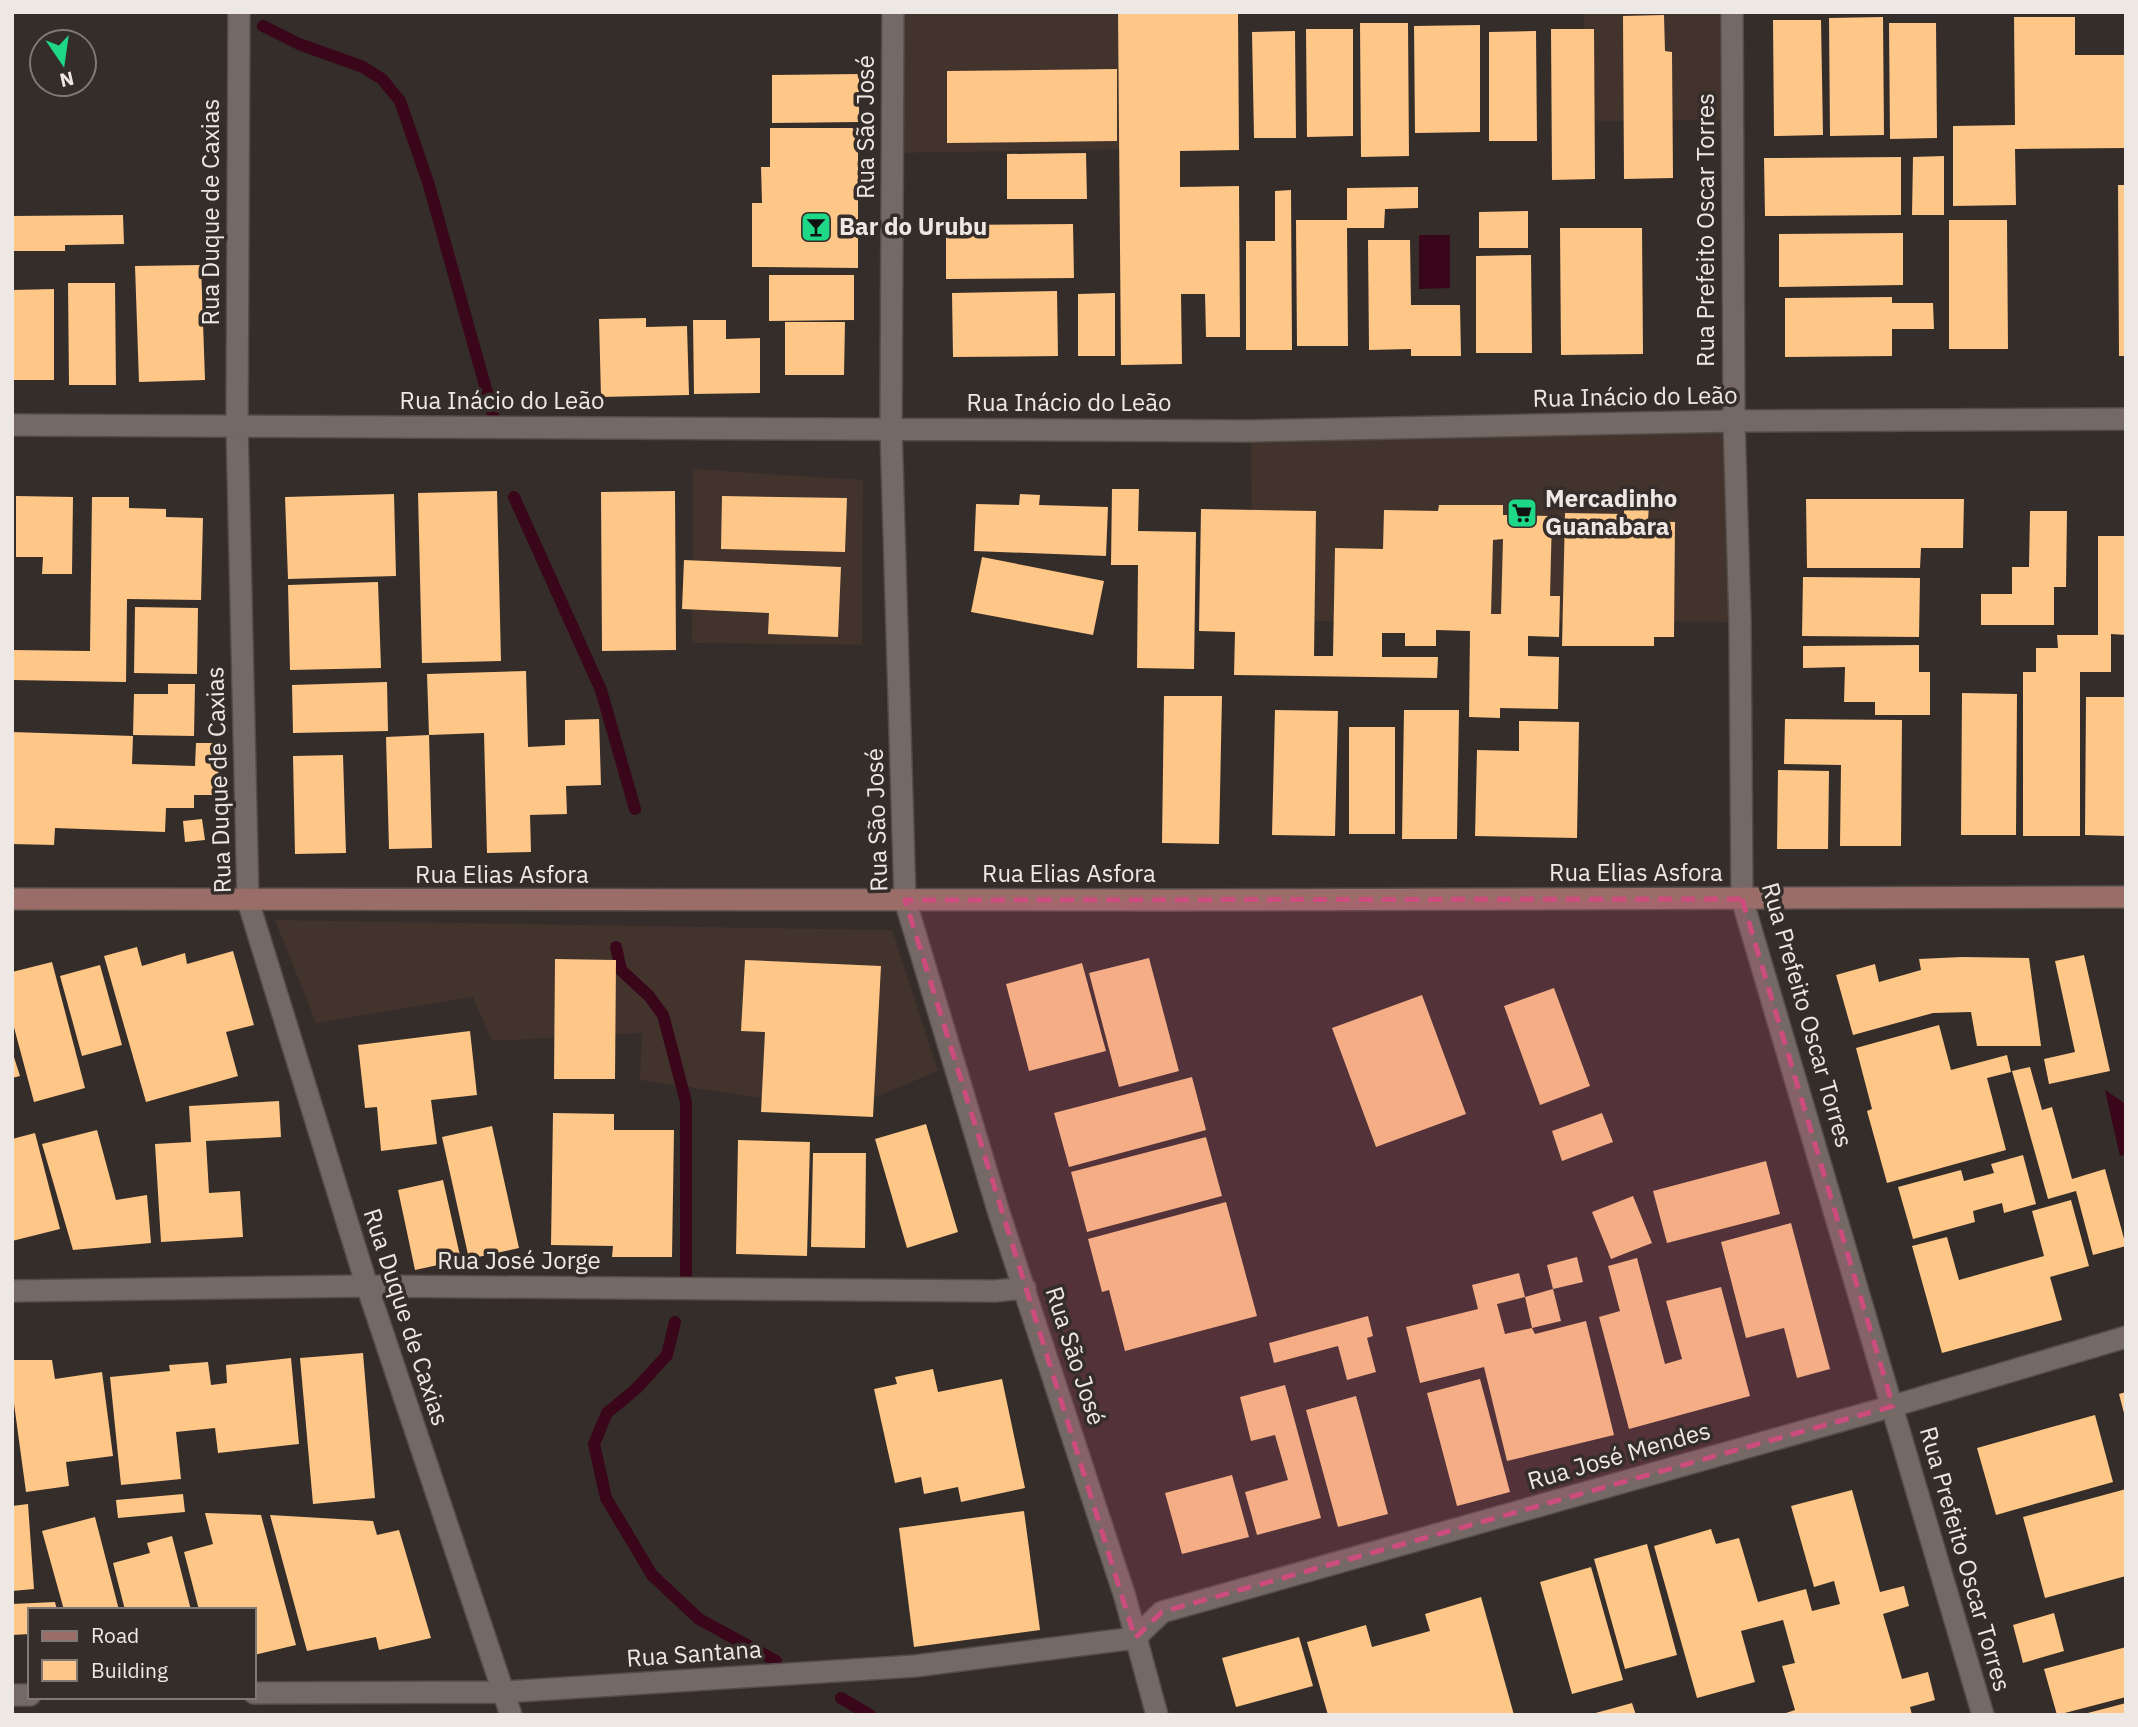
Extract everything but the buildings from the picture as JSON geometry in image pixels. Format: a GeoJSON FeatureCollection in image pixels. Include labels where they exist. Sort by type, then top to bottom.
{"type":"FeatureCollection","features":[{"type":"Feature","properties":{"kind":"street","name":"Rua Duque de Caxias"},"geometry":{"type":"LineString","coordinates":[[239,12],[237,426],[248,901],[367,1286],[511,1715]]}},
{"type":"Feature","properties":{"kind":"street","name":"Rua São José"},"geometry":{"type":"LineString","coordinates":[[893,12],[891,429],[905,900],[998,1210],[1125,1597],[1157,1715]]}},
{"type":"Feature","properties":{"kind":"street","name":"Rua Prefeito Oscar Torres"},"geometry":{"type":"LineString","coordinates":[[1732,12],[1734,421],[1740,622],[1742,899],[1983,1715]]}},
{"type":"Feature","properties":{"kind":"street","name":"Rua Inácio do Leão"},"geometry":{"type":"LineString","coordinates":[[12,425],[1251,430],[1734,421],[2126,419]]}},
{"type":"Feature","properties":{"kind":"street","name":"Rua Elias Asfora"},"geometry":{"type":"LineString","coordinates":[[12,899],[248,901],[2126,897]]}},
{"type":"Feature","properties":{"kind":"street","name":"Rua José Jorge"},"geometry":{"type":"LineString","coordinates":[[12,1291],[367,1286],[995,1291],[1025,1288]]}},
{"type":"Feature","properties":{"kind":"street","name":"Rua José Mendes"},"geometry":{"type":"LineString","coordinates":[[1135,1638],[1162,1612],[1893,1406],[2126,1337]]}},
{"type":"Feature","properties":{"kind":"street","name":"Rua Santana"},"geometry":{"type":"LineString","coordinates":[[256,1693],[504,1692],[915,1665],[1135,1638]]}},
{"type":"Feature","properties":{"kind":"highlighted area"},"geometry":{"type":"Polygon","coordinates":[[[1742,899],[1893,1406],[1162,1612],[1135,1638],[905,900],[1742,899]]]}},
{"type":"Feature","properties":{"kind":"shaded area"},"geometry":{"type":"Polygon","coordinates":[[[893,12],[1134,12],[1138,149],[892,153],[893,12]]]}},
{"type":"Feature","properties":{"kind":"shaded area"},"geometry":{"type":"Polygon","coordinates":[[[1584,12],[1737,12],[1737,120],[1585,121],[1584,12]]]}},
{"type":"Feature","properties":{"kind":"shaded area"},"geometry":{"type":"Polygon","coordinates":[[[1419,235],[1450,235],[1450,288],[1419,289],[1419,235]]]}},
{"type":"Feature","properties":{"kind":"shaded area"},"geometry":{"type":"Polygon","coordinates":[[[1251,431],[1739,433],[1740,622],[1252,621],[1251,431]]]}},
{"type":"Feature","properties":{"kind":"shaded area"},"geometry":{"type":"Polygon","coordinates":[[[693,469],[863,480],[862,645],[692,643],[693,469]]]}},
{"type":"Feature","properties":{"kind":"shaded area"},"geometry":{"type":"Polygon","coordinates":[[[275,920],[892,930],[938,1071],[844,1110],[640,1080],[642,1033],[492,1041],[473,997],[316,1023],[275,920]]]}},
{"type":"Feature","properties":{"kind":"shaded area"},"geometry":{"type":"Polygon","coordinates":[[[2105,1090],[2126,1104],[2126,1154],[2120,1156],[2105,1090]]]}},
{"type":"Feature","properties":{"kind":"waterway"},"geometry":{"type":"LineString","coordinates":[[263,26],[299,44],[363,67],[382,79],[400,101],[428,182],[493,414]]}},
{"type":"Feature","properties":{"kind":"waterway"},"geometry":{"type":"LineString","coordinates":[[514,497],[601,690],[635,809]]}},
{"type":"Feature","properties":{"kind":"waterway"},"geometry":{"type":"LineString","coordinates":[[616,947],[621,970],[649,996],[663,1015],[686,1102],[686,1276]]}},
{"type":"Feature","properties":{"kind":"waterway"},"geometry":{"type":"LineString","coordinates":[[675,1322],[667,1355],[637,1388],[607,1413],[594,1444],[606,1498],[652,1575],[699,1619],[776,1661]]}},
{"type":"Feature","properties":{"kind":"waterway"},"geometry":{"type":"LineString","coordinates":[[841,1698],[870,1715]]}},
{"type":"Feature","properties":{"kind":"place","name":"Bar do Urubu"},"geometry":{"type":"Point","coordinates":[816,227]}},
{"type":"Feature","properties":{"kind":"place","name":"Mercadinho Guanabara"},"geometry":{"type":"Point","coordinates":[1522,513]}}]}
